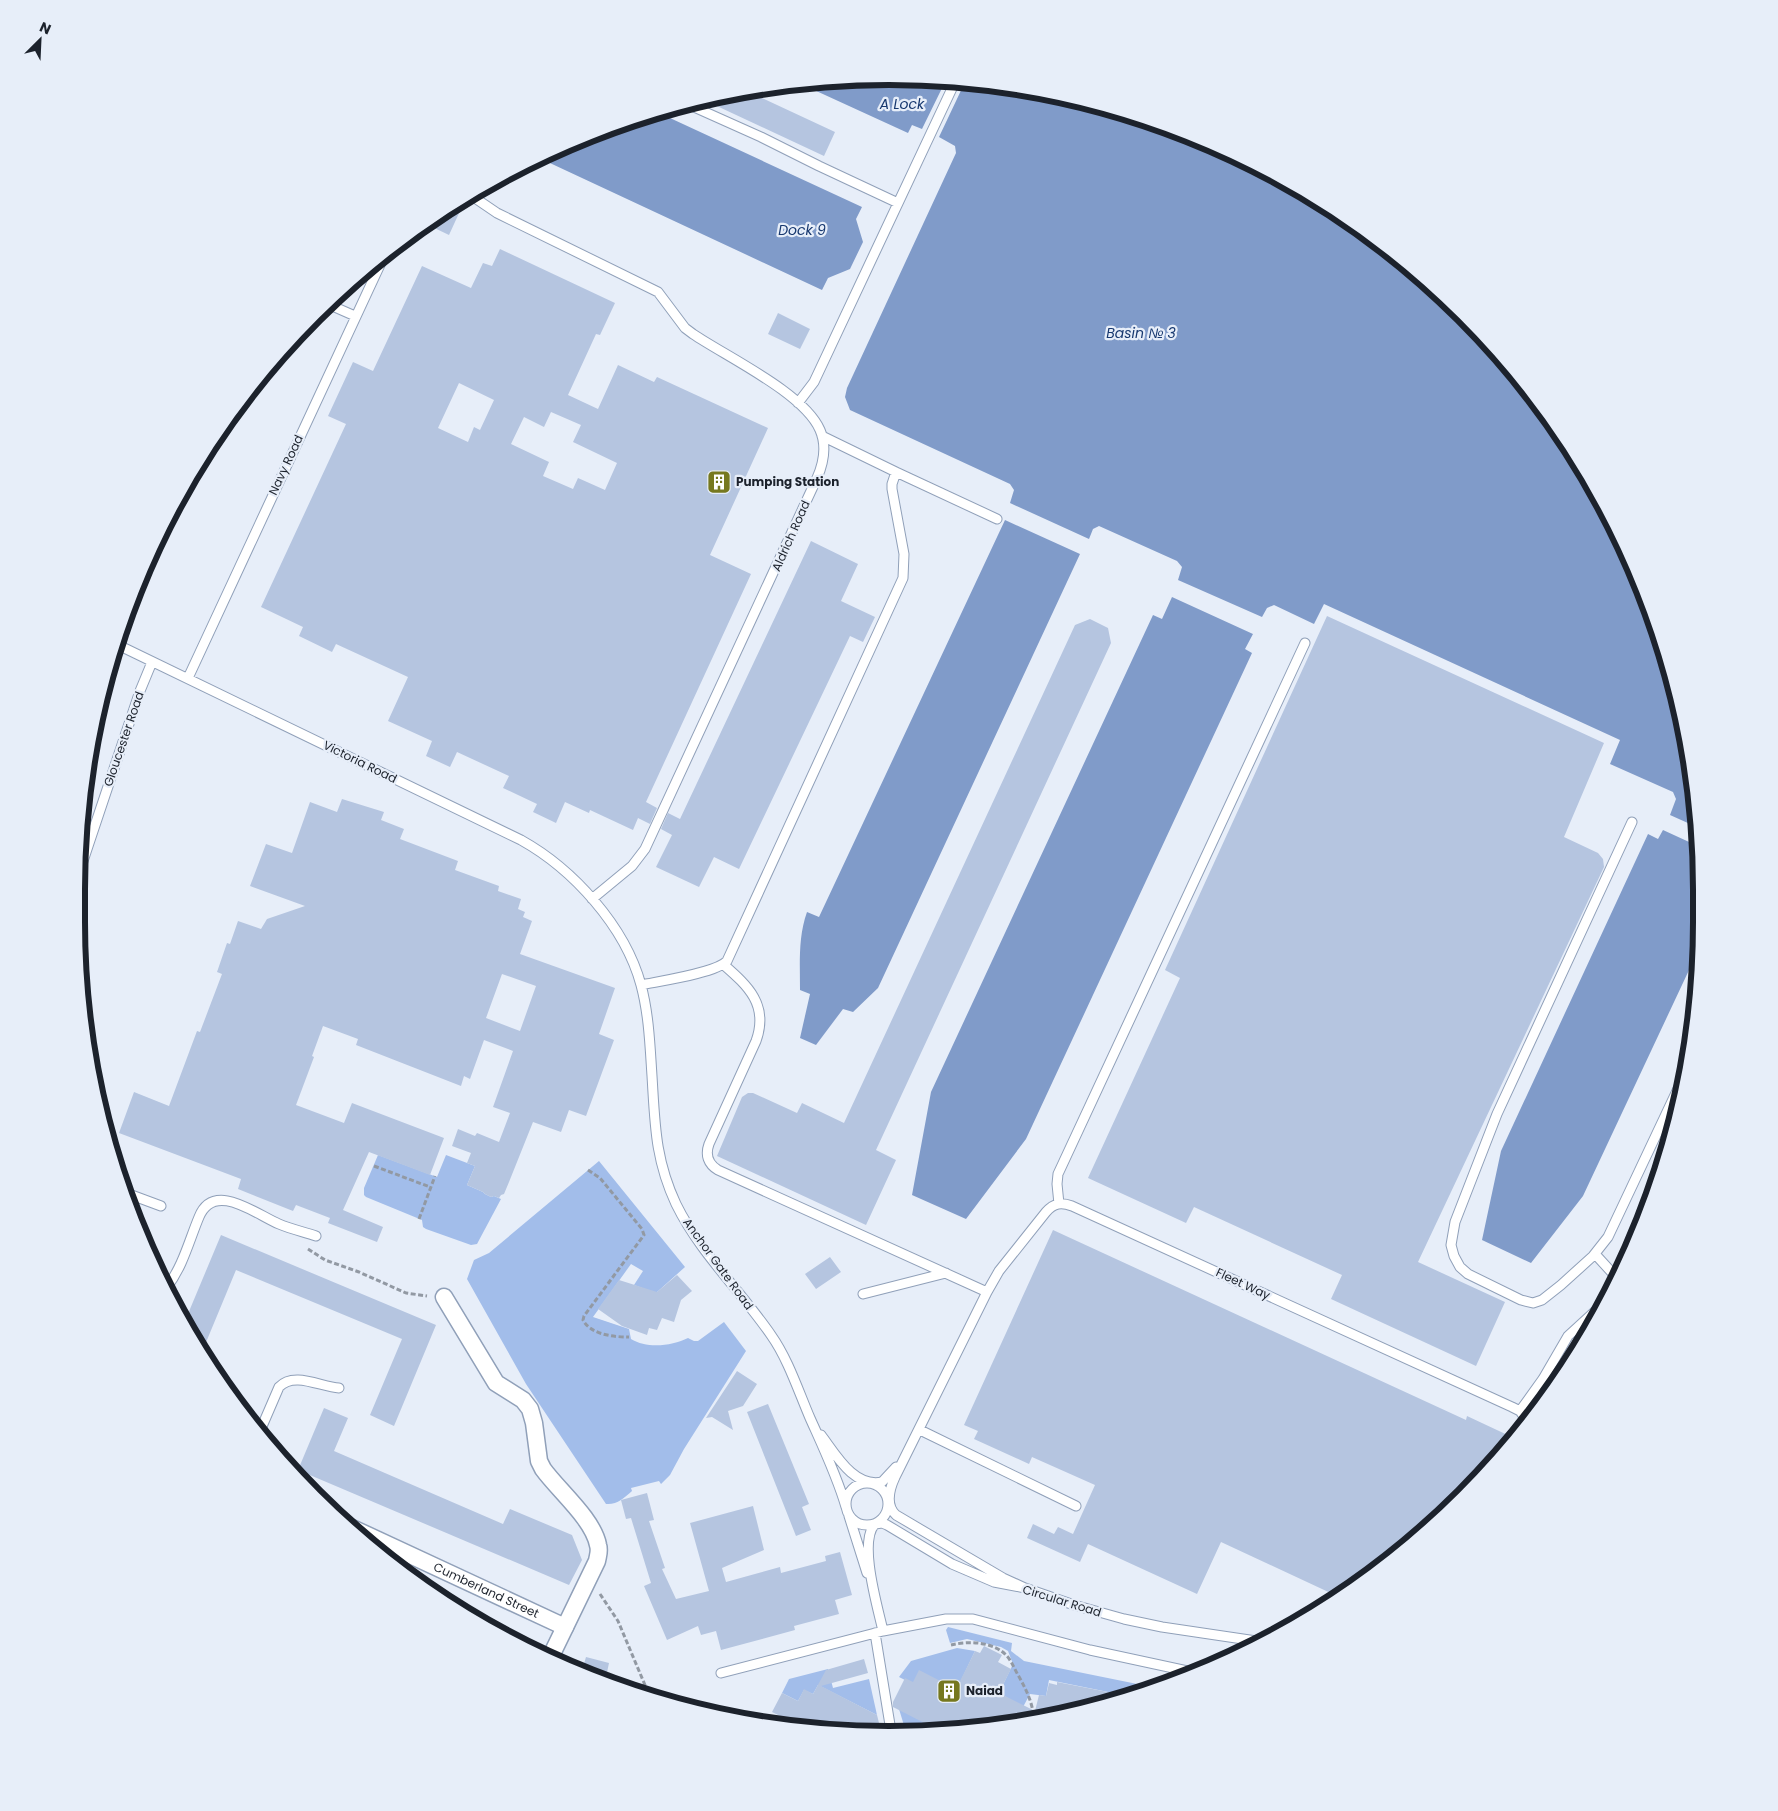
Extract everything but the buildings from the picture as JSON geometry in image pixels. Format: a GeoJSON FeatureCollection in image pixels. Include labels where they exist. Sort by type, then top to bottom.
{"type":"FeatureCollection","features":[{"type":"Feature","properties":{"kind":"street"},"geometry":{"type":"LineString","coordinates":[[444,1296],[496,1383],[523,1400],[530,1409],[533,1415],[543,1469],[580,1513],[598,1544],[597,1561],[553,1652]]}},
{"type":"Feature","properties":{"kind":"street","name":"Cumberland Street"},"geometry":{"type":"LineString","coordinates":[[373,1538],[565,1627]]}},
{"type":"Feature","properties":{"kind":"lane"},"geometry":{"type":"LineString","coordinates":[[798,403],[814,382],[952,88]]}},
{"type":"Feature","properties":{"kind":"lane"},"geometry":{"type":"LineString","coordinates":[[697,108],[898,203]]}},
{"type":"Feature","properties":{"kind":"lane","name":"Aldrich Road"},"geometry":{"type":"LineString","coordinates":[[477,199],[497,213],[658,292],[682,324],[693,334],[778,387],[798,403],[814,420],[822,436],[824,453],[822,466],[645,849],[632,866],[592,899]]}},
{"type":"Feature","properties":{"kind":"lane","name":"Navy Road"},"geometry":{"type":"LineString","coordinates":[[188,678],[377,270]]}},
{"type":"Feature","properties":{"kind":"lane"},"geometry":{"type":"LineString","coordinates":[[335,307],[355,316]]}},
{"type":"Feature","properties":{"kind":"lane"},"geometry":{"type":"LineString","coordinates":[[822,436],[997,519]]}},
{"type":"Feature","properties":{"kind":"lane"},"geometry":{"type":"LineString","coordinates":[[641,985],[711,970],[724,965],[732,953],[904,578],[904,554],[892,489],[896,472]]}},
{"type":"Feature","properties":{"kind":"lane"},"geometry":{"type":"LineString","coordinates":[[890,1726],[869,1566],[870,1532],[875,1524],[885,1516],[892,1483],[999,1271],[1046,1212],[1054,1205],[1059,1204],[1058,1174],[1305,643]]}},
{"type":"Feature","properties":{"kind":"lane","name":"Victoria Road"},"geometry":{"type":"LineString","coordinates":[[123,647],[527,844],[553,861],[592,899]]}},
{"type":"Feature","properties":{"kind":"lane","name":"Gloucester Road"},"geometry":{"type":"LineString","coordinates":[[86,851],[140,691],[152,662]]}},
{"type":"Feature","properties":{"kind":"lane"},"geometry":{"type":"LineString","coordinates":[[1632,822],[1497,1114],[1455,1222],[1451,1239],[1454,1256],[1464,1271],[1521,1300],[1533,1303],[1548,1295],[1596,1254],[1608,1238],[1673,1098]]}},
{"type":"Feature","properties":{"kind":"lane","name":"Anchor Gate Road"},"geometry":{"type":"LineString","coordinates":[[592,899],[620,940],[636,970],[641,985],[649,1029],[657,1147],[668,1185],[692,1231],[718,1268],[772,1337],[789,1368],[838,1479],[873,1589]]}},
{"type":"Feature","properties":{"kind":"lane"},"geometry":{"type":"LineString","coordinates":[[724,965],[751,991],[758,1006],[760,1024],[756,1040],[708,1147],[707,1157],[712,1166],[987,1292]]}},
{"type":"Feature","properties":{"kind":"lane"},"geometry":{"type":"LineString","coordinates":[[134,1196],[161,1206]]}},
{"type":"Feature","properties":{"kind":"lane"},"geometry":{"type":"LineString","coordinates":[[170,1282],[180,1269],[203,1208],[215,1201],[234,1203],[279,1224],[316,1236]]}},
{"type":"Feature","properties":{"kind":"lane","name":"Fleet Way"},"geometry":{"type":"LineString","coordinates":[[1059,1204],[1072,1206],[1520,1411]]}},
{"type":"Feature","properties":{"kind":"lane"},"geometry":{"type":"LineString","coordinates":[[1596,1254],[1612,1273]]}},
{"type":"Feature","properties":{"kind":"lane"},"geometry":{"type":"LineString","coordinates":[[862,1294],[946,1273]]}},
{"type":"Feature","properties":{"kind":"lane"},"geometry":{"type":"LineString","coordinates":[[1523,1416],[1520,1411],[1544,1379],[1568,1336],[1589,1317]]}},
{"type":"Feature","properties":{"kind":"lane"},"geometry":{"type":"LineString","coordinates":[[263,1425],[283,1382],[290,1380],[303,1381],[340,1388]]}},
{"type":"Feature","properties":{"kind":"lane"},"geometry":{"type":"LineString","coordinates":[[811,1421],[852,1474],[882,1488],[891,1509],[896,1515],[1003,1578],[1025,1588]]}},
{"type":"Feature","properties":{"kind":"lane"},"geometry":{"type":"LineString","coordinates":[[920,1430],[1076,1506]]}},
{"type":"Feature","properties":{"kind":"lane"},"geometry":{"type":"LineString","coordinates":[[875,1524],[858,1523],[852,1518],[847,1509],[847,1498],[853,1488],[860,1484],[880,1482],[886,1479],[913,1443]]}},
{"type":"Feature","properties":{"kind":"lane","name":"Circular Road"},"geometry":{"type":"LineString","coordinates":[[875,1524],[882,1523],[888,1525],[952,1564],[980,1578],[1025,1588],[1074,1606],[1124,1619],[1162,1627],[1250,1640]]}},
{"type":"Feature","properties":{"kind":"lane"},"geometry":{"type":"LineString","coordinates":[[721,1673],[879,1632],[946,1619],[967,1618],[1098,1652],[1183,1670]]}},
{"type":"Feature","properties":{"kind":"path"},"geometry":{"type":"LineString","coordinates":[[374,1166],[430,1187]]}},
{"type":"Feature","properties":{"kind":"path"},"geometry":{"type":"LineString","coordinates":[[588,1170],[600,1178],[644,1235],[584,1316],[583,1320],[586,1325],[610,1336],[630,1336]]}},
{"type":"Feature","properties":{"kind":"path"},"geometry":{"type":"LineString","coordinates":[[419,1219],[435,1176]]}},
{"type":"Feature","properties":{"kind":"path"},"geometry":{"type":"LineString","coordinates":[[316,1236],[308,1249],[325,1260],[359,1272],[406,1293],[444,1296]]}},
{"type":"Feature","properties":{"kind":"path"},"geometry":{"type":"LineString","coordinates":[[589,1577],[618,1622],[646,1688]]}},
{"type":"Feature","properties":{"kind":"path"},"geometry":{"type":"LineString","coordinates":[[951,1645],[974,1642],[996,1649],[1004,1654],[1031,1699],[1033,1713]]}},
{"type":"Feature","properties":{"kind":"shaded area"},"geometry":{"type":"Polygon","coordinates":[[[378,1155],[437,1177],[446,1155],[475,1166],[467,1185],[491,1197],[494,1196],[501,1199],[477,1244],[471,1245],[426,1229],[423,1227],[422,1220],[366,1197],[364,1195],[364,1188],[378,1155]]]}},
{"type":"Feature","properties":{"kind":"shaded area"},"geometry":{"type":"Polygon","coordinates":[[[599,1161],[685,1267],[656,1293],[634,1285],[643,1271],[631,1264],[593,1317],[629,1329],[631,1339],[652,1345],[675,1343],[688,1338],[698,1341],[724,1322],[746,1351],[684,1449],[670,1475],[661,1484],[659,1481],[631,1488],[632,1491],[623,1498],[610,1504],[606,1504],[526,1384],[467,1279],[474,1260],[489,1253],[599,1161]]]}},
{"type":"Feature","properties":{"kind":"shaded area"},"geometry":{"type":"Polygon","coordinates":[[[948,1627],[1012,1643],[1011,1651],[1024,1661],[1141,1685],[1115,1693],[1049,1680],[1046,1696],[1030,1694],[1023,1707],[999,1693],[1013,1664],[1008,1651],[1001,1647],[967,1639],[950,1643],[946,1630],[948,1627]]]}},
{"type":"Feature","properties":{"kind":"shaded area"},"geometry":{"type":"Polygon","coordinates":[[[957,1648],[975,1651],[957,1689],[913,1684],[899,1677],[911,1661],[957,1648]]]}},
{"type":"Feature","properties":{"kind":"shaded area"},"geometry":{"type":"Polygon","coordinates":[[[828,1669],[833,1688],[869,1679],[877,1715],[818,1685],[813,1694],[804,1690],[798,1701],[782,1693],[789,1679],[828,1669]]]}},
{"type":"Feature","properties":{"kind":"shaded area"},"geometry":{"type":"Polygon","coordinates":[[[899,1709],[931,1724],[904,1725],[899,1709]]]}},
{"type":"Feature","properties":{"kind":"water","name":"A Lock"},"geometry":{"type":"Polygon","coordinates":[[[889,85],[943,87],[922,129],[912,125],[908,133],[812,89],[889,85]]]}},
{"type":"Feature","properties":{"kind":"water","name":"Basin № 3"},"geometry":{"type":"Polygon","coordinates":[[[962,89],[1046,100],[1097,112],[1147,128],[1197,146],[1245,168],[1336,220],[1378,251],[1458,320],[1527,400],[1558,442],[1610,533],[1632,581],[1666,681],[1678,732],[1690,824],[1670,815],[1676,799],[1673,792],[1610,764],[1620,740],[1324,604],[1314,624],[1274,605],[1267,608],[1262,617],[1178,580],[1182,567],[1177,561],[1099,526],[1093,529],[1089,539],[1010,503],[1014,490],[1010,484],[850,410],[845,397],[847,388],[956,153],[955,146],[939,137],[962,89]]]}},
{"type":"Feature","properties":{"kind":"water","name":"Dock 9"},"geometry":{"type":"Polygon","coordinates":[[[667,117],[862,207],[856,219],[863,242],[850,269],[828,278],[822,290],[547,162],[581,146],[667,117]]]}},
{"type":"Feature","properties":{"kind":"water"},"geometry":{"type":"Polygon","coordinates":[[[1005,520],[1080,554],[878,988],[853,1012],[843,1009],[816,1045],[800,1038],[810,994],[800,990],[801,941],[807,912],[819,917],[1005,520]]]}},
{"type":"Feature","properties":{"kind":"water"},"geometry":{"type":"Polygon","coordinates":[[[1172,597],[1253,634],[1245,649],[1252,653],[1026,1139],[966,1219],[912,1195],[931,1092],[1153,615],[1162,619],[1172,597]]]}},
{"type":"Feature","properties":{"kind":"water"},"geometry":{"type":"Polygon","coordinates":[[[1663,830],[1691,843],[1693,889],[1691,965],[1583,1196],[1531,1263],[1482,1240],[1501,1151],[1648,834],[1658,839],[1663,830]]]}},
{"type":"Feature","properties":{"kind":"place","name":"Pumping Station"},"geometry":{"type":"Point","coordinates":[719,482]}},
{"type":"Feature","properties":{"kind":"place","name":"Naiad"},"geometry":{"type":"Point","coordinates":[949,1691]}}]}
